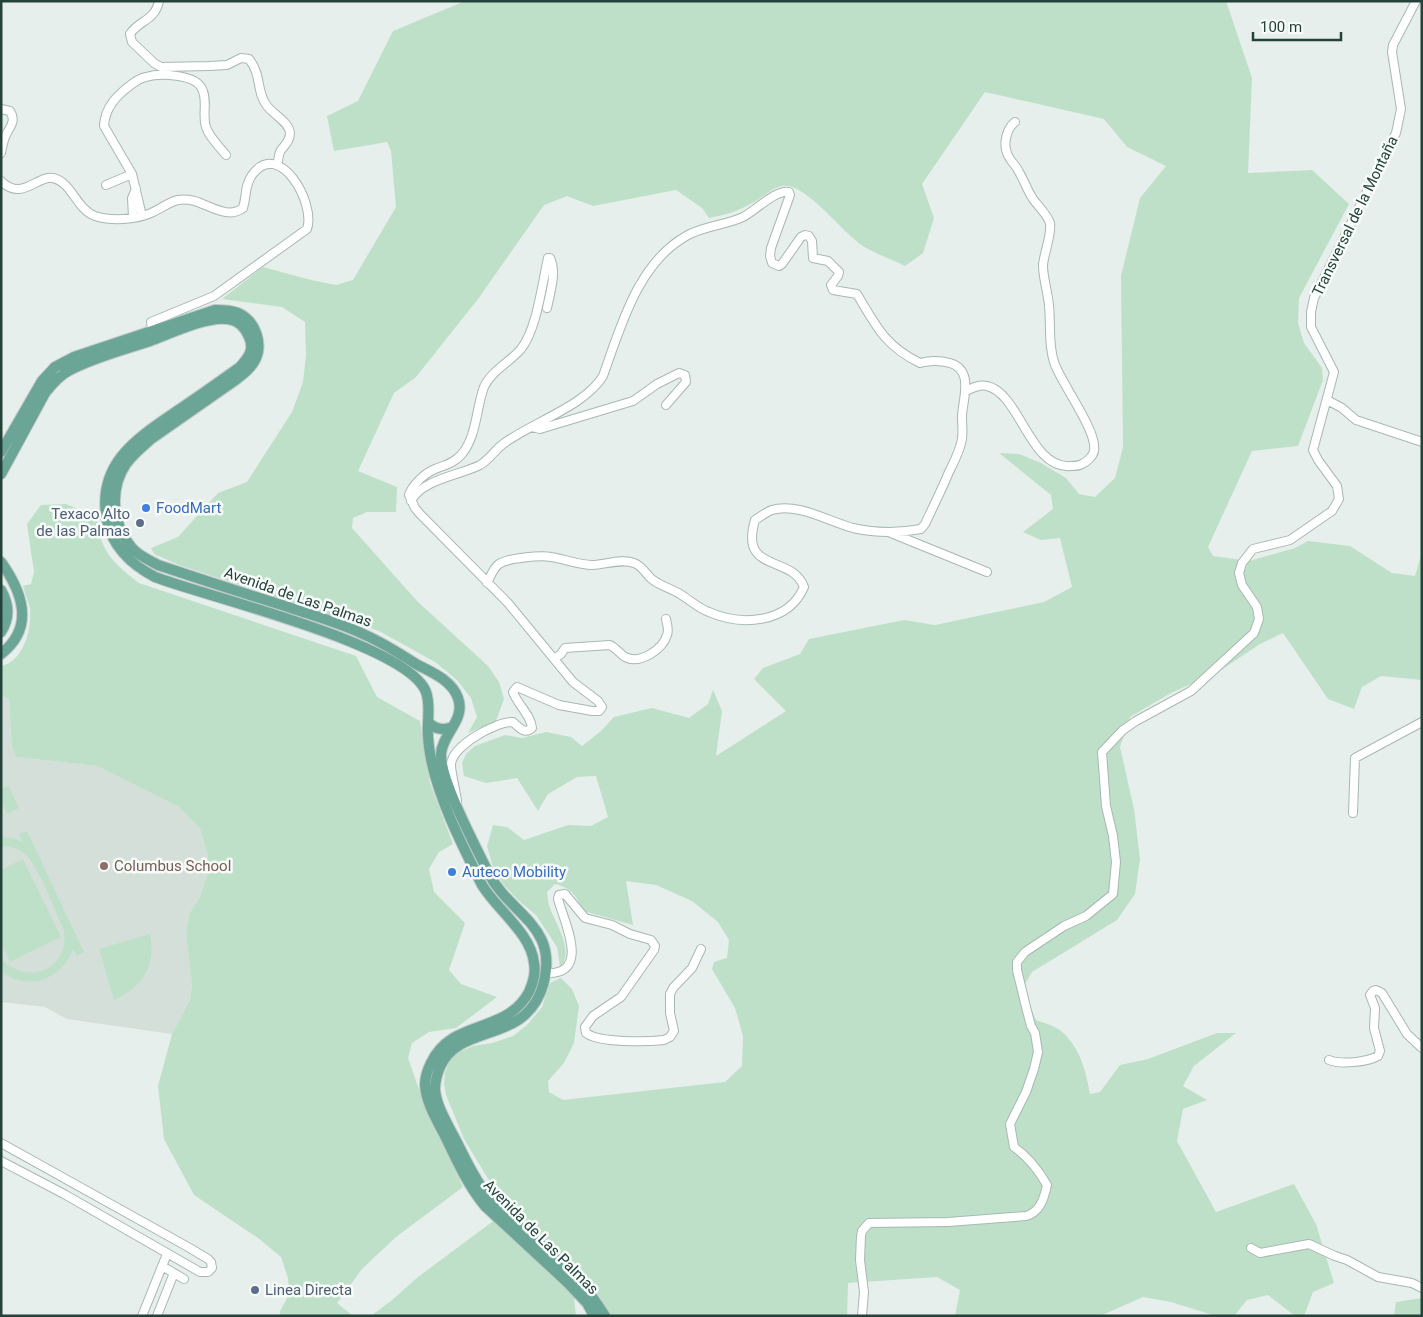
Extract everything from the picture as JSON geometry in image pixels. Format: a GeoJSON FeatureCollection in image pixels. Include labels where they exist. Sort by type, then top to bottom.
{"type":"FeatureCollection","features":[{"type":"Feature","properties":{"kind":"main road","name":"Avenida de Las Palmas"},"geometry":{"type":"LineString","coordinates":[[1,452],[36,391],[55,367],[74,357],[214,310],[232,311],[249,321],[257,335],[259,345],[258,354],[247,370],[151,439],[125,465],[117,483],[115,508],[119,525],[133,549],[158,565],[361,633],[444,680],[455,692],[460,705],[458,718],[443,743],[441,758],[444,773],[458,809],[492,881],[530,921],[541,938],[546,961],[545,973],[539,994],[534,1004],[524,1016],[510,1025],[469,1039],[448,1054],[440,1065],[436,1076],[435,1089],[440,1107],[487,1195],[508,1217],[574,1275],[584,1286],[604,1316]]}},
{"type":"Feature","properties":{"kind":"main road","name":"Avenida de Las Palmas"},"geometry":{"type":"LineString","coordinates":[[1,474],[37,404],[51,384],[64,373],[203,322],[225,318],[234,320],[246,330],[251,342],[250,354],[247,360],[240,367],[140,437],[126,450],[116,464],[108,484],[106,502],[106,513],[112,536],[126,556],[143,570],[155,576],[356,643],[414,675],[423,685],[427,693],[429,706],[429,747],[433,768],[458,835],[490,899],[524,937],[535,965],[531,988],[513,1012],[460,1034],[449,1040],[436,1052],[428,1069],[425,1082],[426,1093],[439,1124],[474,1192],[485,1206],[574,1288],[587,1303],[594,1316]]}},
{"type":"Feature","properties":{"kind":"main road"},"geometry":{"type":"LineString","coordinates":[[1,562],[16,586],[23,613],[21,629],[17,637],[1,654]]}},
{"type":"Feature","properties":{"kind":"main road"},"geometry":{"type":"LineString","coordinates":[[1,590],[8,608],[7,618],[1,632]]}},
{"type":"Feature","properties":{"kind":"main road"},"geometry":{"type":"LineString","coordinates":[[427,693],[433,684],[444,680]]}},
{"type":"Feature","properties":{"kind":"main road"},"geometry":{"type":"LineString","coordinates":[[428,722],[436,729],[444,730],[452,727]]}},
{"type":"Feature","properties":{"kind":"street"},"geometry":{"type":"LineString","coordinates":[[159,1],[151,17],[135,27],[130,34],[132,42],[154,63],[161,67],[227,65],[241,58],[249,59],[255,67],[259,78],[264,101],[287,126],[290,134],[288,142],[280,152],[278,166]]}},
{"type":"Feature","properties":{"kind":"street","name":"Transversal de la Montaña"},"geometry":{"type":"LineString","coordinates":[[1327,400],[1334,372],[1311,327],[1311,312],[1314,298],[1396,133],[1401,109],[1392,52],[1393,45],[1416,1]]}},
{"type":"Feature","properties":{"kind":"street"},"geometry":{"type":"LineString","coordinates":[[142,216],[132,174],[104,126],[107,110],[120,94],[145,77],[156,75],[189,78],[198,83],[204,94],[206,126],[226,155]]}},
{"type":"Feature","properties":{"kind":"street"},"geometry":{"type":"LineString","coordinates":[[1,108],[10,111],[14,122],[5,137],[1,153]]}},
{"type":"Feature","properties":{"kind":"street"},"geometry":{"type":"LineString","coordinates":[[966,391],[986,386],[999,392],[1038,448],[1054,463],[1068,467],[1078,466],[1090,458],[1094,451],[1093,441],[1078,408],[1054,363],[1050,344],[1049,305],[1043,265],[1050,224],[1041,208],[1032,198],[1019,171],[1007,153],[1006,135],[1010,126],[1015,122]]}},
{"type":"Feature","properties":{"kind":"street"},"geometry":{"type":"LineString","coordinates":[[1,181],[11,187],[23,189],[32,187],[46,178],[54,178],[64,183],[84,209],[93,215],[105,218],[142,216],[178,200],[190,200],[229,213],[237,212],[243,208],[245,188],[257,168],[271,164],[286,171],[295,180],[300,190],[310,221],[307,229],[214,296],[151,322],[152,330]]}},
{"type":"Feature","properties":{"kind":"street"},"geometry":{"type":"LineString","coordinates":[[106,186],[132,174]]}},
{"type":"Feature","properties":{"kind":"street"},"geometry":{"type":"LineString","coordinates":[[133,217],[132,198],[136,190]]}},
{"type":"Feature","properties":{"kind":"street"},"geometry":{"type":"LineString","coordinates":[[411,501],[414,494],[440,479],[482,464],[504,444],[580,399],[599,383],[633,296],[651,270],[679,240],[691,234],[742,217],[770,198],[788,191],[790,195],[771,248],[770,256],[772,263],[779,266],[782,264],[801,237],[809,236],[812,241],[813,258],[828,261],[839,272],[831,284],[833,290],[857,294],[888,342],[909,358],[920,363],[930,360],[940,361],[958,366],[962,370],[966,391],[962,416],[962,439],[955,459],[922,529],[888,532],[852,528],[821,516],[796,510],[772,510],[755,520],[751,538],[753,548],[766,560],[796,575],[804,587],[792,606],[772,616],[759,620],[734,620],[708,612],[682,595],[653,580],[641,567],[634,563],[622,562],[592,565],[550,556],[508,560],[500,563],[494,570],[488,583]]}},
{"type":"Feature","properties":{"kind":"street"},"geometry":{"type":"LineString","coordinates":[[458,809],[451,765],[458,750],[468,741],[504,723],[513,722],[521,730],[525,731],[532,728],[531,722],[512,692],[517,687],[559,705],[592,712],[601,710],[602,707],[598,701],[573,682],[508,603],[420,514],[409,495],[415,484],[433,469],[454,462],[462,454],[475,427],[480,400],[485,386],[491,377],[520,350],[531,332],[548,258],[550,258],[552,262],[553,284],[547,308]]}},
{"type":"Feature","properties":{"kind":"street"},"geometry":{"type":"LineString","coordinates":[[532,427],[540,429],[616,407],[633,401],[657,384],[679,373],[685,375],[686,382],[666,404]]}},
{"type":"Feature","properties":{"kind":"street"},"geometry":{"type":"LineString","coordinates":[[862,1316],[864,1292],[860,1260],[861,1236],[862,1231],[869,1223],[902,1221],[918,1223],[948,1222],[1026,1216],[1034,1214],[1041,1204],[1047,1185],[1024,1154],[1014,1147],[1010,1124],[1026,1092],[1037,1061],[1038,1052],[1035,1033],[1030,1026],[1017,970],[1017,962],[1025,952],[1064,926],[1086,916],[1113,894],[1116,862],[1113,836],[1106,806],[1102,752],[1123,730],[1136,721],[1191,691],[1254,633],[1259,619],[1257,607],[1242,586],[1239,573],[1242,563],[1253,549],[1290,540],[1332,511],[1339,499],[1337,486],[1313,450],[1327,400],[1342,408],[1356,420],[1422,442]]}},
{"type":"Feature","properties":{"kind":"street"},"geometry":{"type":"LineString","coordinates":[[888,532],[987,572]]}},
{"type":"Feature","properties":{"kind":"street"},"geometry":{"type":"LineString","coordinates":[[554,659],[565,648],[610,645],[625,657],[632,659],[647,657],[660,646],[668,634],[666,619]]}},
{"type":"Feature","properties":{"kind":"street"},"geometry":{"type":"LineString","coordinates":[[1353,813],[1355,758],[1422,722]]}},
{"type":"Feature","properties":{"kind":"street"},"geometry":{"type":"LineString","coordinates":[[545,973],[564,969],[571,959],[569,932],[558,899],[559,895],[565,894],[585,918],[612,925],[630,934],[651,940],[655,946],[624,994],[593,1016],[585,1027],[586,1033],[591,1036],[620,1040],[664,1040],[670,1037],[674,1031],[670,1013],[670,994],[673,988],[692,968],[701,949]]}},
{"type":"Feature","properties":{"kind":"street"},"geometry":{"type":"LineString","coordinates":[[1329,1060],[1336,1063],[1346,1063],[1378,1056],[1380,1049],[1374,1028],[1375,1008],[1370,995],[1376,990],[1382,993],[1406,1034],[1422,1048]]}},
{"type":"Feature","properties":{"kind":"street"},"geometry":{"type":"LineString","coordinates":[[1,1143],[188,1246],[208,1259],[211,1262],[212,1268],[208,1272],[200,1272],[64,1194],[1,1161]]}},
{"type":"Feature","properties":{"kind":"street"},"geometry":{"type":"LineString","coordinates":[[1252,1248],[1260,1253],[1309,1244],[1378,1276],[1412,1283],[1422,1288]]}},
{"type":"Feature","properties":{"kind":"street"},"geometry":{"type":"LineString","coordinates":[[142,1316],[166,1254]]}},
{"type":"Feature","properties":{"kind":"street"},"geometry":{"type":"LineString","coordinates":[[162,1266],[184,1279]]}},
{"type":"Feature","properties":{"kind":"street"},"geometry":{"type":"LineString","coordinates":[[157,1316],[174,1273]]}},
{"type":"Feature","properties":{"kind":"shaded area","name":"Columbus School"},"geometry":{"type":"Polygon","coordinates":[[[1,695],[9,699],[12,748],[16,757],[97,766],[179,807],[200,829],[208,856],[207,876],[199,899],[190,912],[192,984],[190,1000],[172,1034],[67,1019],[45,1007],[1,1002],[1,695]]]}},
{"type":"Feature","properties":{"kind":"green space"},"geometry":{"type":"Polygon","coordinates":[[[465,1],[1226,1],[1252,78],[1248,173],[1312,170],[1349,204],[1299,298],[1298,323],[1304,343],[1322,368],[1323,380],[1298,446],[1252,451],[1208,547],[1213,556],[1249,561],[1295,548],[1308,541],[1350,546],[1392,573],[1415,576],[1422,552],[1422,680],[1381,676],[1362,687],[1354,709],[1328,699],[1283,633],[1260,644],[1218,672],[1171,693],[1130,717],[1120,747],[1134,809],[1140,859],[1135,894],[1117,920],[1032,972],[1022,989],[1036,1020],[1059,1029],[1073,1044],[1084,1068],[1090,1094],[1100,1092],[1120,1065],[1148,1059],[1217,1033],[1236,1033],[1194,1066],[1183,1086],[1207,1100],[1183,1109],[1177,1141],[1216,1212],[1294,1184],[1316,1224],[1334,1283],[1313,1292],[1304,1316],[1295,1316],[1268,1295],[1247,1300],[1234,1316],[1216,1316],[1171,1302],[1143,1297],[1100,1316],[955,1316],[960,1290],[937,1277],[848,1283],[847,1316],[610,1316],[588,1280],[504,1201],[493,1187],[464,1139],[446,1095],[445,1073],[449,1062],[457,1053],[473,1046],[492,1043],[513,1036],[527,1025],[542,1007],[550,983],[561,978],[572,989],[579,1006],[574,1043],[564,1063],[548,1081],[549,1092],[563,1100],[725,1082],[742,1066],[743,1036],[735,1008],[712,969],[714,962],[727,958],[729,940],[718,922],[692,901],[656,885],[626,881],[633,925],[583,911],[570,891],[555,884],[547,892],[549,906],[565,946],[566,954],[560,967],[557,947],[536,915],[503,884],[492,864],[487,846],[493,825],[507,827],[524,840],[568,825],[591,826],[608,817],[596,776],[577,777],[548,794],[538,811],[517,778],[486,783],[464,776],[462,763],[466,754],[475,746],[505,735],[522,738],[546,732],[571,737],[582,746],[601,731],[614,717],[652,708],[689,718],[708,704],[713,690],[722,711],[716,756],[786,711],[754,679],[763,668],[800,654],[809,639],[904,620],[935,625],[1044,602],[1072,587],[1060,538],[1041,540],[1023,532],[1053,509],[1051,495],[999,453],[1019,454],[1041,463],[1066,478],[1079,494],[1095,497],[1115,478],[1123,447],[1121,276],[1140,198],[1166,166],[1127,147],[1104,119],[985,92],[922,184],[934,218],[923,253],[905,266],[863,246],[813,200],[792,187],[778,187],[742,208],[709,218],[702,208],[676,190],[593,206],[567,196],[544,205],[478,299],[416,377],[394,393],[358,471],[397,487],[396,512],[367,512],[353,518],[352,528],[417,601],[488,666],[499,682],[504,699],[496,721],[468,733],[477,717],[471,698],[457,680],[435,662],[379,631],[179,565],[154,554],[151,548],[178,537],[218,493],[247,482],[292,412],[303,382],[306,355],[305,322],[282,307],[222,299],[263,267],[336,285],[353,280],[396,207],[391,151],[387,142],[334,151],[327,116],[358,101],[393,31],[465,1]]]}},
{"type":"Feature","properties":{"kind":"green space"},"geometry":{"type":"Polygon","coordinates":[[[66,504],[97,517],[101,539],[109,555],[121,569],[139,583],[356,656],[377,697],[420,721],[430,783],[453,844],[439,852],[429,869],[434,892],[465,923],[449,970],[461,984],[497,997],[456,1028],[429,1032],[412,1043],[408,1058],[421,1095],[463,1187],[396,1237],[362,1269],[337,1303],[353,1316],[280,1316],[280,1311],[289,1295],[288,1278],[281,1257],[258,1238],[194,1195],[164,1139],[158,1086],[172,1034],[190,1000],[192,984],[186,932],[190,912],[199,899],[207,876],[208,856],[200,829],[179,807],[97,766],[16,757],[12,748],[9,699],[1,695],[1,666],[16,658],[21,651],[30,625],[30,608],[23,586],[31,584],[34,572],[27,524],[41,505],[66,504]]]}},
{"type":"Feature","properties":{"kind":"green space"},"geometry":{"type":"Polygon","coordinates":[[[9,786],[19,808],[7,814],[1,800],[1,789],[9,786]]]}},
{"type":"Feature","properties":{"kind":"green space"},"geometry":{"type":"Polygon","coordinates":[[[27,831],[84,952],[77,956],[73,949],[68,959],[53,975],[33,982],[11,978],[1,971],[1,958],[11,967],[23,972],[44,970],[60,956],[64,945],[64,931],[46,889],[29,858],[19,850],[1,846],[1,837],[13,838],[23,842],[19,834],[27,831]]]}},
{"type":"Feature","properties":{"kind":"green space"},"geometry":{"type":"Polygon","coordinates":[[[23,859],[61,937],[10,962],[1,943],[1,870],[23,859]]]}},
{"type":"Feature","properties":{"kind":"green space"},"geometry":{"type":"Polygon","coordinates":[[[150,934],[151,956],[146,974],[133,988],[114,1000],[99,949],[150,934]]]}},
{"type":"Feature","properties":{"kind":"green space"},"geometry":{"type":"Polygon","coordinates":[[[496,1219],[574,1297],[576,1316],[371,1316],[418,1277],[496,1219]]]}},
{"type":"Feature","properties":{"kind":"green space"},"geometry":{"type":"Polygon","coordinates":[[[1422,1298],[1422,1316],[1394,1316],[1396,1302],[1422,1298]]]}},
{"type":"Feature","properties":{"kind":"place","name":"FoodMart"},"geometry":{"type":"Point","coordinates":[146,508]}},
{"type":"Feature","properties":{"kind":"place","name":"Texaco Alto de las Palmas"},"geometry":{"type":"Point","coordinates":[140,523]}},
{"type":"Feature","properties":{"kind":"place","name":"Columbus School"},"geometry":{"type":"Point","coordinates":[104,866]}},
{"type":"Feature","properties":{"kind":"place","name":"Auteco Mobility"},"geometry":{"type":"Point","coordinates":[452,872]}},
{"type":"Feature","properties":{"kind":"place","name":"Linea Directa"},"geometry":{"type":"Point","coordinates":[255,1290]}}]}
